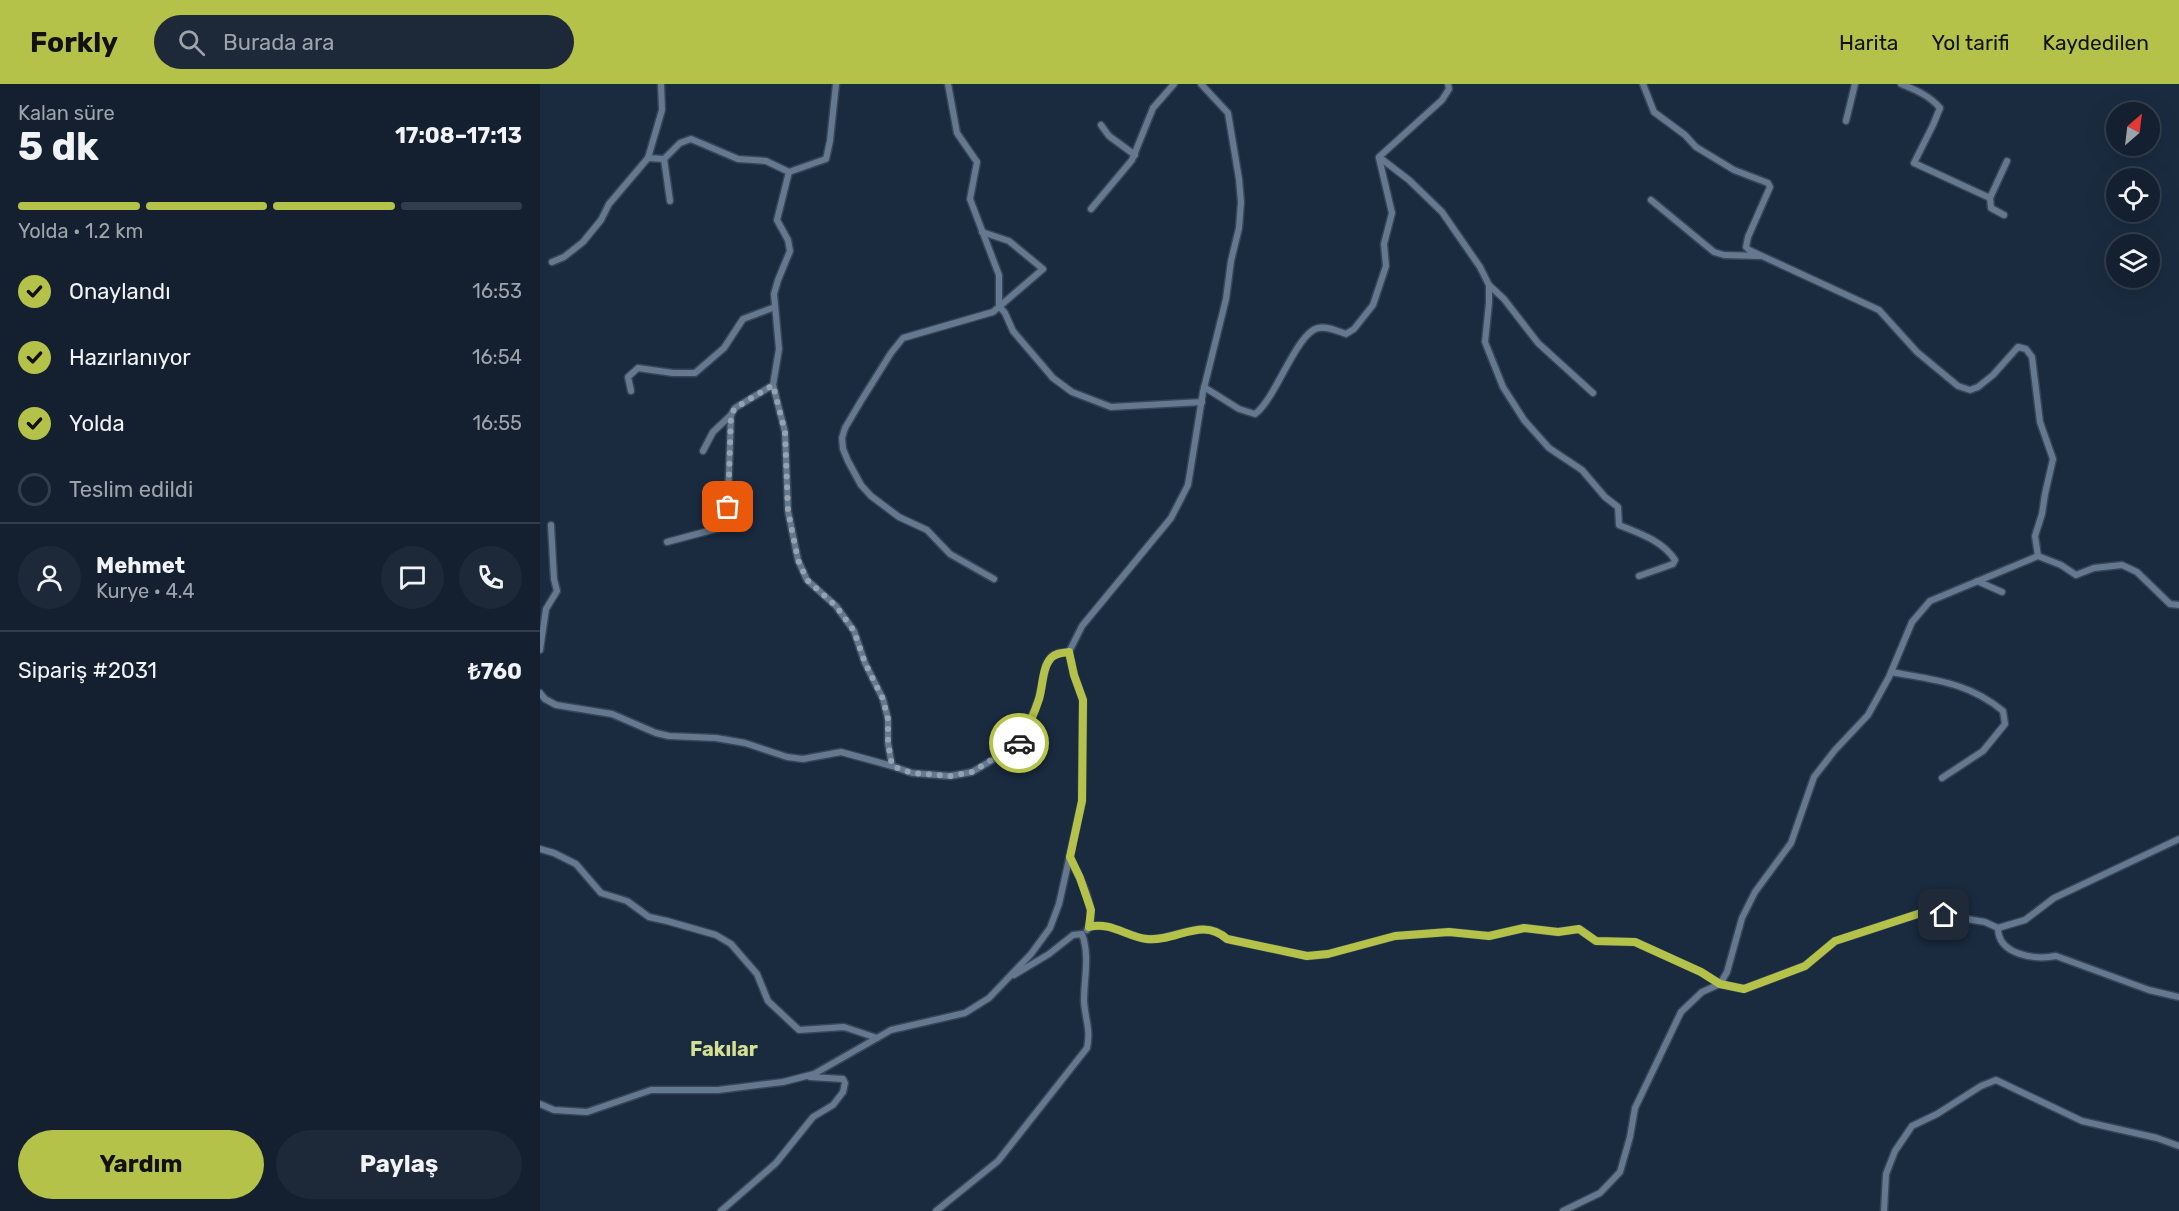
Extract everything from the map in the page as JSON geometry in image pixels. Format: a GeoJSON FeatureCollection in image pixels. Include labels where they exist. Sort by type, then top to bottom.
{"type":"FeatureCollection","features":[{"type":"Feature","properties":{"kind":"street"},"geometry":{"type":"LineString","coordinates":[[552,262],[564,257],[583,242],[601,220],[609,204],[648,158],[662,110],[661,84]]}},
{"type":"Feature","properties":{"kind":"street"},"geometry":{"type":"LineString","coordinates":[[648,158],[664,159],[680,143],[692,139],[738,159],[766,161],[789,172],[826,159],[836,84]]}},
{"type":"Feature","properties":{"kind":"street"},"geometry":{"type":"LineString","coordinates":[[948,84],[957,133],[977,162],[970,200],[999,275],[999,306],[1005,313],[1013,331],[1053,378],[1072,392],[1111,407],[1202,402]]}},
{"type":"Feature","properties":{"kind":"street"},"geometry":{"type":"LineString","coordinates":[[1091,209],[1135,154],[1153,108],[1174,84]]}},
{"type":"Feature","properties":{"kind":"street"},"geometry":{"type":"LineString","coordinates":[[540,1104],[554,1110],[586,1112],[651,1090],[718,1090],[783,1082],[814,1074],[891,1030],[966,1013],[989,998],[1031,954],[1050,928],[1059,904],[1082,801],[1083,700],[1069,652],[1082,626],[1171,518],[1188,485],[1204,387],[1226,299],[1231,261],[1239,228],[1241,202],[1239,179],[1228,113],[1202,84]]}},
{"type":"Feature","properties":{"kind":"street"},"geometry":{"type":"LineString","coordinates":[[1379,157],[1442,100],[1449,89],[1448,84]]}},
{"type":"Feature","properties":{"kind":"street"},"geometry":{"type":"LineString","coordinates":[[1643,84],[1654,112],[1685,135],[1696,147],[1734,170],[1768,183],[1770,186],[1748,237],[1746,247],[1879,310],[1917,352],[1958,386],[1970,390],[1978,387],[1993,375],[2018,347],[2026,349],[2032,357],[2040,422],[2053,459],[2042,514],[2035,536],[2038,556]]}},
{"type":"Feature","properties":{"kind":"street"},"geometry":{"type":"LineString","coordinates":[[1846,121],[1855,84]]}},
{"type":"Feature","properties":{"kind":"street"},"geometry":{"type":"LineString","coordinates":[[1901,84],[1933,100],[1940,108],[1914,163],[1990,198]]}},
{"type":"Feature","properties":{"kind":"street"},"geometry":{"type":"LineString","coordinates":[[1101,125],[1109,136],[1135,154]]}},
{"type":"Feature","properties":{"kind":"street"},"geometry":{"type":"LineString","coordinates":[[1204,387],[1239,409],[1255,414],[1264,408],[1281,375],[1308,334],[1317,328],[1331,328],[1346,334],[1354,329],[1373,305],[1386,266],[1384,244],[1392,213],[1379,157]]}},
{"type":"Feature","properties":{"kind":"street"},"geometry":{"type":"LineString","coordinates":[[1379,157],[1409,180],[1442,212],[1480,267],[1489,285],[1504,299],[1538,343],[1593,393]]}},
{"type":"Feature","properties":{"kind":"street"},"geometry":{"type":"LineString","coordinates":[[664,159],[670,201]]}},
{"type":"Feature","properties":{"kind":"street"},"geometry":{"type":"LineString","coordinates":[[2004,215],[1991,207],[1990,198],[2007,161]]}},
{"type":"Feature","properties":{"kind":"street"},"geometry":{"type":"LineString","coordinates":[[789,172],[777,220],[788,240],[790,250],[774,294],[780,349],[773,385],[785,432],[788,511],[798,560],[807,580],[836,606],[854,631],[865,663],[883,699],[888,719],[888,742],[892,766]]}},
{"type":"Feature","properties":{"kind":"street"},"geometry":{"type":"LineString","coordinates":[[1650,200],[1714,252],[1724,255],[1763,256]]}},
{"type":"Feature","properties":{"kind":"street"},"geometry":{"type":"LineString","coordinates":[[982,232],[1009,241],[1043,269],[993,312],[903,338],[861,400],[842,438],[843,449],[848,461],[861,485],[871,496],[899,517],[927,530],[950,554],[994,579]]}},
{"type":"Feature","properties":{"kind":"street"},"geometry":{"type":"LineString","coordinates":[[1489,285],[1485,342],[1503,387],[1524,420],[1549,448],[1582,470],[1605,497],[1618,507],[1619,525],[1659,543],[1669,550],[1675,560],[1673,564],[1639,576]]}},
{"type":"Feature","properties":{"kind":"street"},"geometry":{"type":"LineString","coordinates":[[631,391],[628,376],[638,368],[673,373],[695,373],[724,348],[743,319],[775,307]]}},
{"type":"Feature","properties":{"kind":"street"},"geometry":{"type":"LineString","coordinates":[[703,451],[713,432],[735,408],[773,385]]}},
{"type":"Feature","properties":{"kind":"street"},"geometry":{"type":"LineString","coordinates":[[667,542],[727,526],[731,415]]}},
{"type":"Feature","properties":{"kind":"street"},"geometry":{"type":"LineString","coordinates":[[540,650],[546,609],[556,591],[551,525]]}},
{"type":"Feature","properties":{"kind":"street"},"geometry":{"type":"LineString","coordinates":[[1563,1211],[1600,1192],[1620,1172],[1635,1108],[1681,1012],[1701,992],[1720,984],[1727,972],[1742,918],[1755,892],[1791,843],[1814,777],[1835,750],[1868,715],[1891,672],[1912,622],[1930,601],[2038,556],[2076,574],[2094,568],[2122,565],[2137,572],[2170,604],[2179,605]]}},
{"type":"Feature","properties":{"kind":"street"},"geometry":{"type":"LineString","coordinates":[[1977,581],[2002,592]]}},
{"type":"Feature","properties":{"kind":"street"},"geometry":{"type":"LineString","coordinates":[[540,693],[556,705],[612,714],[669,736],[745,743],[787,757],[803,759],[840,752],[912,773],[950,776],[972,772],[1018,745],[1029,727],[1039,698],[1046,665],[1052,656],[1069,652]]}},
{"type":"Feature","properties":{"kind":"street"},"geometry":{"type":"LineString","coordinates":[[1891,672],[1955,684],[1981,694],[2003,711],[2005,724],[1983,752],[1942,778]]}},
{"type":"Feature","properties":{"kind":"street"},"geometry":{"type":"LineString","coordinates":[[1008,978],[1049,954],[1073,935],[1082,934],[1089,927],[1097,925],[1147,939],[1210,929],[1227,939],[1307,956],[1328,954],[1395,936],[1449,932],[1489,936],[1524,928],[1558,932],[1579,929],[1596,941],[1635,942],[1701,972],[1720,984],[1744,989],[1805,966],[1835,941],[1924,912],[1985,922],[1998,928],[2025,920],[2054,898],[2179,838]]}},
{"type":"Feature","properties":{"kind":"street"},"geometry":{"type":"LineString","coordinates":[[540,849],[554,852],[576,864],[601,893],[627,901],[649,917],[716,935],[731,944],[757,974],[768,1001],[799,1030],[844,1027],[877,1038]]}},
{"type":"Feature","properties":{"kind":"street"},"geometry":{"type":"LineString","coordinates":[[1070,857],[1091,910],[1089,927]]}},
{"type":"Feature","properties":{"kind":"street"},"geometry":{"type":"LineString","coordinates":[[1998,928],[1998,937],[2003,945],[2016,952],[2042,959],[2056,956],[2149,990],[2179,997]]}},
{"type":"Feature","properties":{"kind":"street"},"geometry":{"type":"LineString","coordinates":[[936,1211],[998,1161],[1087,1048],[1090,1035],[1084,1003],[1086,951],[1082,934]]}},
{"type":"Feature","properties":{"kind":"street"},"geometry":{"type":"LineString","coordinates":[[721,1211],[776,1163],[813,1118],[833,1105],[843,1092],[845,1083],[843,1079],[804,1076]]}},
{"type":"Feature","properties":{"kind":"street"},"geometry":{"type":"LineString","coordinates":[[1884,1211],[1886,1174],[1895,1151],[1912,1126],[1937,1114],[1981,1086],[1996,1080],[2082,1121],[2157,1138],[2179,1146]]}},
{"type":"Feature","properties":{"kind":"street"},"geometry":{"type":"LineString","coordinates":[[540,1099],[554,1110]]}},
{"type":"Feature","properties":{"kind":"way so far"},"geometry":{"type":"LineString","coordinates":[[728,507],[731,415],[735,408],[773,385],[785,432],[788,511],[798,560],[807,580],[836,606],[854,631],[865,663],[883,699],[888,719],[888,742],[892,766],[912,773],[950,776],[972,772],[1019,743]]}},
{"type":"Feature","properties":{"kind":"district","name":"Fakılar"},"geometry":{"type":"Point","coordinates":[724,1049]}},
{"type":"Feature","properties":{"kind":"route"},"geometry":{"type":"LineString","coordinates":[[1019,743],[1029,727],[1039,698],[1046,665],[1052,656],[1069,652],[1083,700],[1082,801],[1070,857],[1091,910],[1089,927],[1097,925],[1113,928],[1147,939],[1206,928],[1220,933],[1227,939],[1307,956],[1328,954],[1395,936],[1449,932],[1489,936],[1524,928],[1558,932],[1579,929],[1596,941],[1635,942],[1701,972],[1720,984],[1744,989],[1805,966],[1835,941],[1924,912],[1944,915]]}}]}
